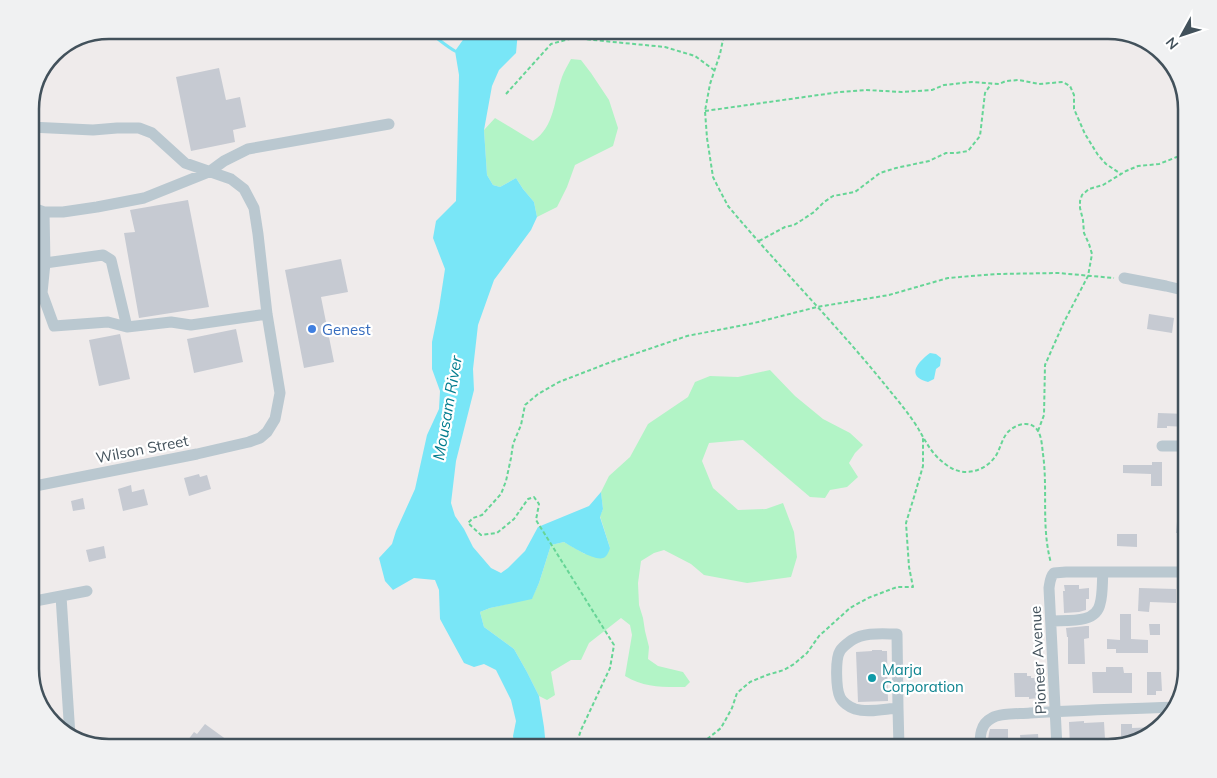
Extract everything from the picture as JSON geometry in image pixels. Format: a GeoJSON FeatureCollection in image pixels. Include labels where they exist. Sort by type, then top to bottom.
{"type":"FeatureCollection","features":[{"type":"Feature","properties":{"kind":"street"},"geometry":{"type":"LineString","coordinates":[[39,210],[63,212],[144,198],[210,172],[224,161],[248,149],[389,124]]}},
{"type":"Feature","properties":{"kind":"street"},"geometry":{"type":"LineString","coordinates":[[39,127],[93,130],[140,128],[152,133],[185,162],[231,179],[244,189],[254,208],[267,314],[191,326],[171,322],[127,327],[108,322],[54,326],[42,293],[45,263],[44,212]]}},
{"type":"Feature","properties":{"kind":"street"},"geometry":{"type":"LineString","coordinates":[[45,263],[103,255],[110,260],[127,327]]}},
{"type":"Feature","properties":{"kind":"street"},"geometry":{"type":"LineString","coordinates":[[1124,278],[1178,289]]}},
{"type":"Feature","properties":{"kind":"street","name":"Wilson Street"},"geometry":{"type":"LineString","coordinates":[[39,486],[197,454],[260,438],[267,432],[275,419],[280,393],[267,314]]}},
{"type":"Feature","properties":{"kind":"street"},"geometry":{"type":"LineString","coordinates":[[1162,446],[1178,446]]}},
{"type":"Feature","properties":{"kind":"street"},"geometry":{"type":"LineString","coordinates":[[1051,621],[1084,619],[1097,612],[1100,606],[1103,572]]}},
{"type":"Feature","properties":{"kind":"street"},"geometry":{"type":"LineString","coordinates":[[1054,573],[1178,572]]}},
{"type":"Feature","properties":{"kind":"street","name":"Pioneer Avenue"},"geometry":{"type":"LineString","coordinates":[[1054,573],[1050,580],[1050,588],[1051,621],[1059,681],[1055,711],[1057,739]]}},
{"type":"Feature","properties":{"kind":"street"},"geometry":{"type":"LineString","coordinates":[[39,600],[87,591]]}},
{"type":"Feature","properties":{"kind":"street"},"geometry":{"type":"LineString","coordinates":[[61,596],[69,727]]}},
{"type":"Feature","properties":{"kind":"street"},"geometry":{"type":"LineString","coordinates":[[898,714],[856,709],[842,700],[837,686],[837,663],[840,650],[853,639],[868,635],[897,634],[899,739]]}},
{"type":"Feature","properties":{"kind":"street"},"geometry":{"type":"LineString","coordinates":[[980,739],[981,730],[986,722],[993,717],[1002,715],[1055,711],[1079,705],[1167,707]]}},
{"type":"Feature","properties":{"kind":"path"},"geometry":{"type":"LineString","coordinates":[[506,94],[551,44],[569,39]]}},
{"type":"Feature","properties":{"kind":"path"},"geometry":{"type":"LineString","coordinates":[[583,39],[665,47],[695,56],[714,70]]}},
{"type":"Feature","properties":{"kind":"path"},"geometry":{"type":"LineString","coordinates":[[723,39],[705,111],[705,127],[709,156],[716,182],[728,206],[885,384],[914,422],[934,454],[942,462],[961,472],[976,471],[994,458],[1010,430],[1026,423],[1031,424],[1038,431],[1044,461],[1047,543],[1054,573]]}},
{"type":"Feature","properties":{"kind":"path"},"geometry":{"type":"LineString","coordinates":[[705,111],[840,92],[932,90],[944,85],[972,82],[991,84],[1019,80],[1039,84],[1063,82],[1070,86],[1074,95],[1074,109],[1085,134],[1098,155],[1106,164],[1121,174]]}},
{"type":"Feature","properties":{"kind":"path"},"geometry":{"type":"LineString","coordinates":[[759,241],[785,227],[794,225],[814,212],[833,196],[855,192],[880,173],[929,161],[946,153],[968,152],[980,136],[985,93],[991,84]]}},
{"type":"Feature","properties":{"kind":"path"},"geometry":{"type":"LineString","coordinates":[[1038,431],[1044,415],[1046,366],[1064,322],[1088,276],[1092,254],[1084,233],[1080,208],[1082,195],[1084,192],[1138,166],[1159,164],[1178,157]]}},
{"type":"Feature","properties":{"kind":"path"},"geometry":{"type":"LineString","coordinates":[[578,739],[610,668],[614,645],[609,635],[536,520],[538,504],[534,497],[528,499],[514,519],[497,533],[481,535],[468,522],[482,515],[501,494],[525,405],[538,394],[559,382],[687,336],[754,323],[817,307],[889,295],[948,278],[996,274],[1058,273],[1124,278]]}},
{"type":"Feature","properties":{"kind":"path"},"geometry":{"type":"LineString","coordinates":[[707,739],[721,728],[732,708],[737,693],[750,682],[784,670],[794,664],[807,653],[819,636],[850,608],[868,598],[897,587],[913,587],[909,567],[906,523],[923,466],[923,438]]}},
{"type":"Feature","properties":{"kind":"green space"},"geometry":{"type":"Polygon","coordinates":[[[571,59],[581,60],[591,73],[609,100],[618,128],[613,146],[575,165],[557,207],[537,217],[534,202],[516,178],[500,187],[493,185],[487,175],[484,130],[495,118],[533,141],[546,128],[550,120],[559,85],[571,59]]]}},
{"type":"Feature","properties":{"kind":"green space"},"geometry":{"type":"Polygon","coordinates":[[[770,370],[795,396],[823,419],[850,433],[863,445],[849,463],[858,477],[847,487],[830,490],[825,498],[810,497],[743,440],[709,443],[702,461],[713,488],[738,510],[766,509],[783,503],[794,532],[797,557],[791,577],[747,583],[704,575],[691,564],[664,550],[654,553],[641,561],[638,583],[639,605],[649,647],[648,659],[658,666],[683,672],[690,682],[685,687],[661,687],[640,683],[625,676],[632,635],[630,625],[621,618],[589,643],[581,660],[571,660],[551,672],[555,695],[547,700],[539,696],[514,649],[484,627],[480,612],[532,598],[539,583],[551,545],[564,542],[585,554],[610,548],[600,516],[603,509],[601,492],[609,476],[630,457],[648,424],[688,397],[695,382],[710,376],[738,377],[770,370]]]}},
{"type":"Feature","properties":{"kind":"water","name":"Mousam River"},"geometry":{"type":"Polygon","coordinates":[[[464,39],[517,39],[516,53],[499,70],[492,86],[484,130],[487,175],[493,185],[500,187],[516,178],[534,202],[537,217],[531,230],[494,280],[478,325],[473,369],[474,390],[456,461],[451,503],[455,516],[473,547],[491,568],[501,573],[525,551],[538,527],[589,506],[601,492],[603,509],[600,517],[610,548],[606,556],[599,558],[584,553],[564,542],[551,545],[532,599],[480,612],[484,627],[514,649],[527,672],[539,696],[545,739],[514,739],[516,721],[511,700],[496,670],[484,664],[474,667],[464,663],[440,619],[439,590],[435,580],[414,578],[393,590],[385,581],[379,558],[392,544],[415,489],[427,435],[439,409],[440,391],[432,369],[432,342],[445,269],[433,238],[436,221],[456,201],[459,75],[455,51],[464,39]]]}},
{"type":"Feature","properties":{"kind":"water"},"geometry":{"type":"Polygon","coordinates":[[[930,353],[936,354],[941,358],[940,366],[936,369],[934,379],[928,382],[921,379],[915,373],[921,360],[930,353]]]}},
{"type":"Feature","properties":{"kind":"building"},"geometry":{"type":"Polygon","coordinates":[[[219,68],[226,100],[240,97],[246,127],[233,130],[235,142],[191,151],[176,77],[219,68]]]}},
{"type":"Feature","properties":{"kind":"building"},"geometry":{"type":"Polygon","coordinates":[[[188,200],[209,307],[139,318],[124,233],[135,232],[130,210],[188,200]]]}},
{"type":"Feature","properties":{"kind":"building","name":"Genest"},"geometry":{"type":"Polygon","coordinates":[[[341,259],[348,292],[321,297],[334,362],[304,368],[285,270],[341,259]]]}},
{"type":"Feature","properties":{"kind":"building"},"geometry":{"type":"Polygon","coordinates":[[[1149,314],[1174,318],[1172,333],[1147,329],[1149,314]]]}},
{"type":"Feature","properties":{"kind":"building"},"geometry":{"type":"Polygon","coordinates":[[[236,329],[243,362],[194,373],[187,339],[236,329]]]}},
{"type":"Feature","properties":{"kind":"building"},"geometry":{"type":"Polygon","coordinates":[[[120,334],[130,379],[99,386],[89,340],[120,334]]]}},
{"type":"Feature","properties":{"kind":"building"},"geometry":{"type":"Polygon","coordinates":[[[1158,413],[1178,414],[1178,427],[1157,428],[1158,413]]]}},
{"type":"Feature","properties":{"kind":"building"},"geometry":{"type":"Polygon","coordinates":[[[1152,462],[1162,462],[1162,486],[1151,486],[1151,474],[1123,473],[1123,465],[1152,465],[1152,462]]]}},
{"type":"Feature","properties":{"kind":"building"},"geometry":{"type":"Polygon","coordinates":[[[199,474],[200,477],[207,475],[211,489],[189,496],[184,478],[199,474]]]}},
{"type":"Feature","properties":{"kind":"building"},"geometry":{"type":"Polygon","coordinates":[[[131,485],[132,492],[144,489],[148,505],[123,511],[118,489],[131,485]]]}},
{"type":"Feature","properties":{"kind":"building"},"geometry":{"type":"Polygon","coordinates":[[[83,498],[85,509],[73,511],[71,501],[83,498]]]}},
{"type":"Feature","properties":{"kind":"building"},"geometry":{"type":"Polygon","coordinates":[[[1177,522],[1178,522],[1178,533],[1176,533],[1177,522]]]}},
{"type":"Feature","properties":{"kind":"building"},"geometry":{"type":"Polygon","coordinates":[[[1117,534],[1137,534],[1137,547],[1117,546],[1117,534]]]}},
{"type":"Feature","properties":{"kind":"building"},"geometry":{"type":"Polygon","coordinates":[[[104,546],[106,558],[89,562],[86,550],[104,546]]]}},
{"type":"Feature","properties":{"kind":"building"},"geometry":{"type":"Polygon","coordinates":[[[1064,585],[1079,585],[1079,589],[1089,588],[1086,610],[1064,613],[1064,585]]]}},
{"type":"Feature","properties":{"kind":"building"},"geometry":{"type":"Polygon","coordinates":[[[1139,588],[1176,589],[1176,603],[1150,602],[1149,612],[1138,611],[1139,588]]]}},
{"type":"Feature","properties":{"kind":"building"},"geometry":{"type":"Polygon","coordinates":[[[1120,614],[1131,614],[1131,639],[1148,640],[1148,653],[1116,653],[1116,649],[1107,649],[1107,639],[1120,640],[1120,614]]]}},
{"type":"Feature","properties":{"kind":"building"},"geometry":{"type":"Polygon","coordinates":[[[1149,624],[1160,624],[1160,635],[1150,635],[1149,624]]]}},
{"type":"Feature","properties":{"kind":"building"},"geometry":{"type":"Polygon","coordinates":[[[1089,626],[1089,638],[1084,639],[1085,664],[1068,664],[1066,628],[1089,626]]]}},
{"type":"Feature","properties":{"kind":"building","name":"Marja Corporation"},"geometry":{"type":"Polygon","coordinates":[[[887,651],[888,701],[858,702],[856,652],[887,651]]]}},
{"type":"Feature","properties":{"kind":"building"},"geometry":{"type":"Polygon","coordinates":[[[1106,667],[1123,667],[1124,673],[1132,673],[1132,693],[1093,693],[1092,672],[1106,672],[1106,667]]]}},
{"type":"Feature","properties":{"kind":"building"},"geometry":{"type":"Polygon","coordinates":[[[1147,672],[1161,672],[1162,691],[1156,691],[1156,695],[1147,695],[1147,672]]]}},
{"type":"Feature","properties":{"kind":"building"},"geometry":{"type":"Polygon","coordinates":[[[1014,673],[1027,673],[1027,676],[1038,680],[1039,698],[1015,697],[1014,673]]]}},
{"type":"Feature","properties":{"kind":"building"},"geometry":{"type":"Polygon","coordinates":[[[1069,722],[1104,722],[1105,739],[1070,739],[1069,722]]]}},
{"type":"Feature","properties":{"kind":"building"},"geometry":{"type":"Polygon","coordinates":[[[205,724],[226,739],[189,739],[194,732],[197,734],[205,724]]]}},
{"type":"Feature","properties":{"kind":"building"},"geometry":{"type":"Polygon","coordinates":[[[1121,724],[1132,724],[1132,728],[1146,727],[1121,738],[1121,724]]]}},
{"type":"Feature","properties":{"kind":"building"},"geometry":{"type":"Polygon","coordinates":[[[990,729],[1008,729],[1008,739],[988,739],[990,729]]]}},
{"type":"Feature","properties":{"kind":"building"},"geometry":{"type":"Polygon","coordinates":[[[1038,734],[1038,739],[1020,739],[1020,735],[1038,734]]]}},
{"type":"Feature","properties":{"kind":"waterway"},"geometry":{"type":"LineString","coordinates":[[437,39],[455,51]]}},
{"type":"Feature","properties":{"kind":"place","name":"Genest"},"geometry":{"type":"Point","coordinates":[312,329]}},
{"type":"Feature","properties":{"kind":"place","name":"Marja Corporation"},"geometry":{"type":"Point","coordinates":[872,678]}}]}
